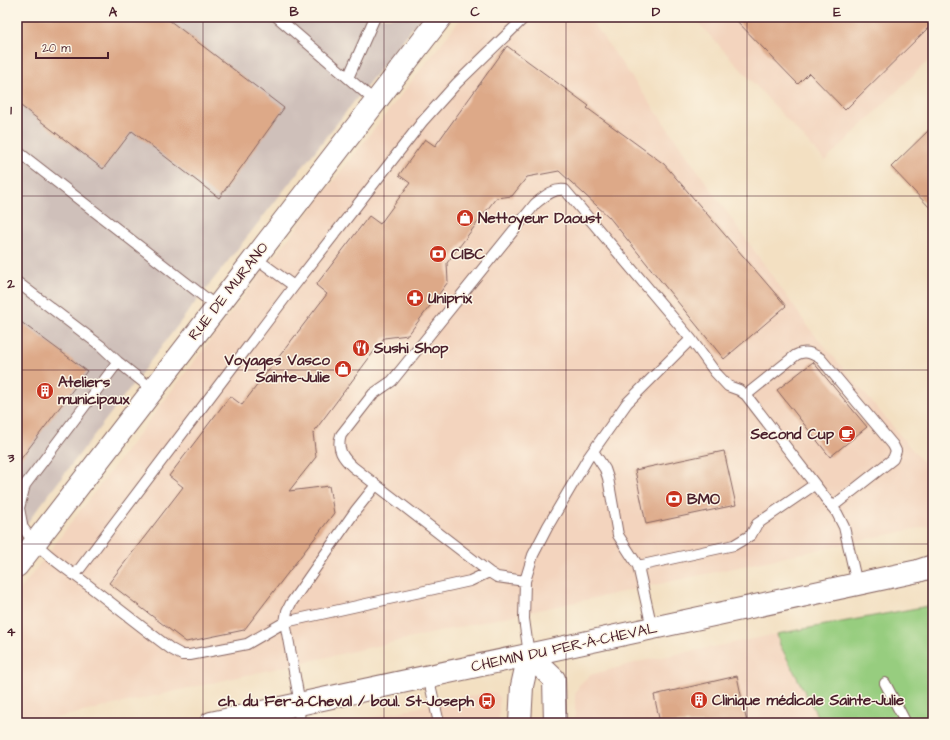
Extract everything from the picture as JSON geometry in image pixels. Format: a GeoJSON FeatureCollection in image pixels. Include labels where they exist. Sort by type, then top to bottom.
{"type":"FeatureCollection","features":[{"type":"Feature","properties":{"kind":"street","name":"RUE DE MURANO"},"geometry":{"type":"LineString","coordinates":[[17,566],[25,533],[152,389],[441,17]]}},
{"type":"Feature","properties":{"kind":"street","name":"CHEMIN DU FER-À-CHEVAL"},"geometry":{"type":"LineString","coordinates":[[211,723],[300,713],[428,676],[928,569]]}},
{"type":"Feature","properties":{"kind":"street"},"geometry":{"type":"LineString","coordinates":[[520,723],[522,686],[529,655]]}},
{"type":"Feature","properties":{"kind":"street"},"geometry":{"type":"LineString","coordinates":[[529,655],[554,679],[555,723]]}},
{"type":"Feature","properties":{"kind":"lane"},"geometry":{"type":"LineString","coordinates":[[277,17],[376,102]]}},
{"type":"Feature","properties":{"kind":"lane"},"geometry":{"type":"LineString","coordinates":[[348,78],[375,17]]}},
{"type":"Feature","properties":{"kind":"lane"},"geometry":{"type":"LineString","coordinates":[[75,575],[294,286],[422,122],[457,83],[524,17]]}},
{"type":"Feature","properties":{"kind":"lane"},"geometry":{"type":"LineString","coordinates":[[17,151],[216,306]]}},
{"type":"Feature","properties":{"kind":"lane"},"geometry":{"type":"LineString","coordinates":[[525,581],[497,577],[489,572],[353,468],[342,455],[339,448],[341,435],[373,394],[392,381],[535,204],[551,192],[559,189],[565,190],[691,339],[728,386],[739,390],[746,395],[832,507],[844,526],[857,584]]}},
{"type":"Feature","properties":{"kind":"lane"},"geometry":{"type":"LineString","coordinates":[[254,257],[294,286]]}},
{"type":"Feature","properties":{"kind":"lane"},"geometry":{"type":"LineString","coordinates":[[17,282],[101,346],[118,362],[152,389]]}},
{"type":"Feature","properties":{"kind":"lane"},"geometry":{"type":"LineString","coordinates":[[529,655],[524,619],[525,581],[533,555],[548,526],[593,451],[627,403],[691,339]]}},
{"type":"Feature","properties":{"kind":"lane"},"geometry":{"type":"LineString","coordinates":[[746,395],[796,355],[802,352],[807,352],[820,358],[893,445],[896,451],[894,459],[832,507]]}},
{"type":"Feature","properties":{"kind":"lane"},"geometry":{"type":"LineString","coordinates":[[25,533],[19,508],[25,485],[118,362]]}},
{"type":"Feature","properties":{"kind":"lane"},"geometry":{"type":"LineString","coordinates":[[593,451],[605,469],[608,478],[618,535],[638,566],[652,628]]}},
{"type":"Feature","properties":{"kind":"lane"},"geometry":{"type":"LineString","coordinates":[[300,713],[285,622],[287,611],[356,510],[376,485]]}},
{"type":"Feature","properties":{"kind":"lane"},"geometry":{"type":"LineString","coordinates":[[638,566],[734,545],[751,535],[757,524],[814,485]]}},
{"type":"Feature","properties":{"kind":"lane"},"geometry":{"type":"LineString","coordinates":[[17,518],[25,533],[75,575],[171,649],[182,655],[190,656],[247,644],[285,622],[470,581],[489,572]]}},
{"type":"Feature","properties":{"kind":"lane"},"geometry":{"type":"LineString","coordinates":[[428,676],[439,723]]}},
{"type":"Feature","properties":{"kind":"lane"},"geometry":{"type":"LineString","coordinates":[[885,683],[906,723]]}},
{"type":"Feature","properties":{"kind":"shaded area"},"geometry":{"type":"Polygon","coordinates":[[[17,17],[421,17],[194,304],[17,536],[17,17]]]}},
{"type":"Feature","properties":{"kind":"shaded area"},"geometry":{"type":"Polygon","coordinates":[[[462,17],[589,17],[809,328],[933,474],[933,525],[469,625],[34,723],[17,723],[17,594],[256,280],[462,17]]]}},
{"type":"Feature","properties":{"kind":"shaded area"},"geometry":{"type":"Polygon","coordinates":[[[693,17],[933,17],[933,56],[825,161],[693,17]]]}},
{"type":"Feature","properties":{"kind":"shaded area"},"geometry":{"type":"Polygon","coordinates":[[[777,634],[780,646],[821,723],[575,723],[575,695],[579,685],[590,675],[642,661],[777,634]]]}},
{"type":"Feature","properties":{"kind":"shaded area"},"geometry":{"type":"Polygon","coordinates":[[[491,692],[496,693],[499,697],[499,723],[346,723],[491,692]]]}},
{"type":"Feature","properties":{"kind":"green space"},"geometry":{"type":"Polygon","coordinates":[[[933,605],[933,723],[821,723],[780,645],[777,634],[933,605]]]}},
{"type":"Feature","properties":{"kind":"building"},"geometry":{"type":"Polygon","coordinates":[[[17,17],[165,17],[284,108],[219,198],[132,131],[103,169],[17,103],[17,17]]]}},
{"type":"Feature","properties":{"kind":"building"},"geometry":{"type":"Polygon","coordinates":[[[733,17],[933,17],[933,23],[845,110],[809,73],[798,84],[733,17]]]}},
{"type":"Feature","properties":{"kind":"building"},"geometry":{"type":"Polygon","coordinates":[[[507,46],[589,106],[587,108],[664,164],[786,306],[724,359],[609,217],[559,171],[527,177],[512,196],[496,198],[447,263],[448,282],[408,335],[384,338],[313,433],[316,457],[289,491],[329,486],[334,513],[244,630],[186,642],[109,583],[183,487],[169,476],[230,396],[242,405],[327,294],[316,285],[369,216],[380,224],[410,183],[399,175],[425,139],[435,146],[507,46]]]}},
{"type":"Feature","properties":{"kind":"building"},"geometry":{"type":"Polygon","coordinates":[[[933,126],[933,211],[891,167],[933,126]]]}},
{"type":"Feature","properties":{"kind":"building","name":"Ateliers municipaux"},"geometry":{"type":"Polygon","coordinates":[[[17,319],[87,371],[17,464],[17,319]]]}},
{"type":"Feature","properties":{"kind":"building"},"geometry":{"type":"Polygon","coordinates":[[[813,362],[867,427],[830,457],[777,390],[813,362]]]}},
{"type":"Feature","properties":{"kind":"building"},"geometry":{"type":"Polygon","coordinates":[[[724,451],[736,505],[646,524],[635,470],[724,451]]]}},
{"type":"Feature","properties":{"kind":"building","name":"Clinique médicale Sainte-Julie"},"geometry":{"type":"Polygon","coordinates":[[[737,676],[747,723],[660,723],[654,695],[737,676]]]}},
{"type":"Feature","properties":{"kind":"place","name":"Nettoyeur Daoust"},"geometry":{"type":"Point","coordinates":[465,218]}},
{"type":"Feature","properties":{"kind":"place","name":"CIBC"},"geometry":{"type":"Point","coordinates":[438,254]}},
{"type":"Feature","properties":{"kind":"place","name":"Uniprix"},"geometry":{"type":"Point","coordinates":[415,298]}},
{"type":"Feature","properties":{"kind":"place","name":"Sushi Shop"},"geometry":{"type":"Point","coordinates":[361,348]}},
{"type":"Feature","properties":{"kind":"place","name":"Voyages Vasco Sainte-Julie"},"geometry":{"type":"Point","coordinates":[343,369]}},
{"type":"Feature","properties":{"kind":"place","name":"Ateliers municipaux"},"geometry":{"type":"Point","coordinates":[45,391]}},
{"type":"Feature","properties":{"kind":"place","name":"Second Cup"},"geometry":{"type":"Point","coordinates":[847,434]}},
{"type":"Feature","properties":{"kind":"place","name":"BMO"},"geometry":{"type":"Point","coordinates":[674,499]}},
{"type":"Feature","properties":{"kind":"place","name":"Clinique médicale Sainte-Julie"},"geometry":{"type":"Point","coordinates":[699,700]}},
{"type":"Feature","properties":{"kind":"place","name":"ch. du Fer-à-Cheval / boul. St-Joseph"},"geometry":{"type":"Point","coordinates":[487,701]}}]}
